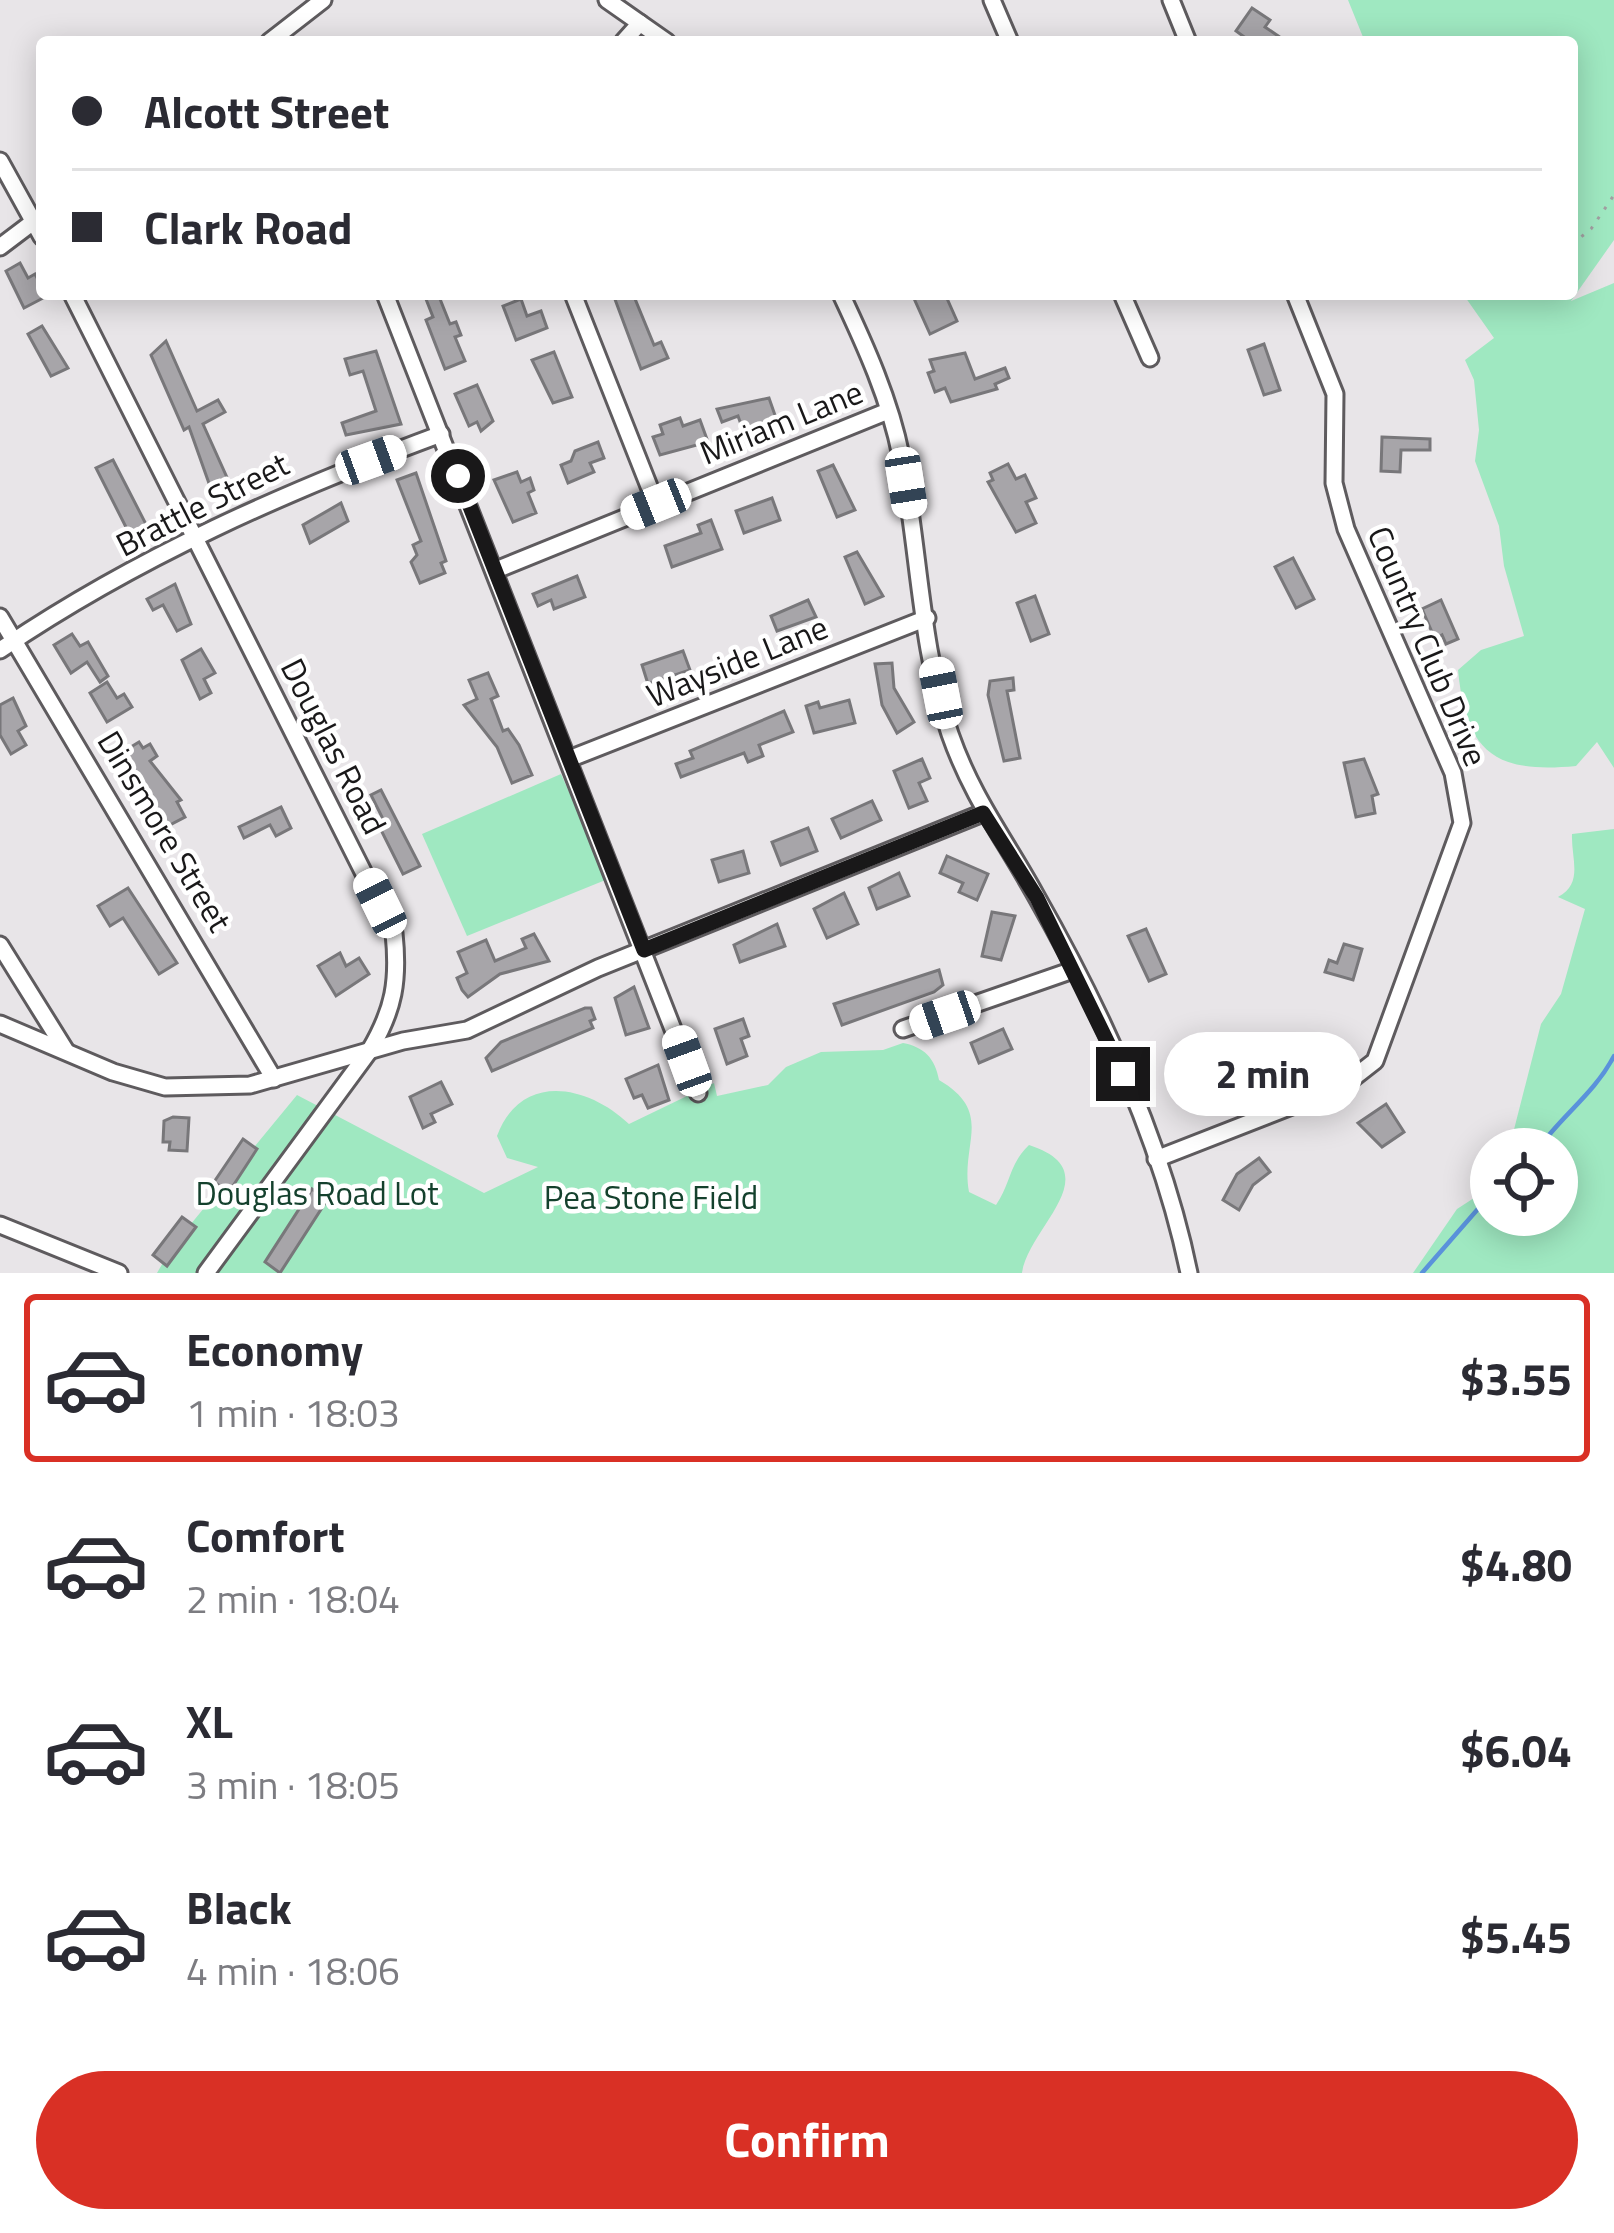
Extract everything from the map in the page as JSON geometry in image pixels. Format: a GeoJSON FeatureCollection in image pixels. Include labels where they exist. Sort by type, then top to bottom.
{"type":"FeatureCollection","features":[{"type":"Feature","properties":{"kind":"street"},"geometry":{"type":"LineString","coordinates":[[281,36],[323,0]]}},
{"type":"Feature","properties":{"kind":"street"},"geometry":{"type":"LineString","coordinates":[[607,0],[658,36]]}},
{"type":"Feature","properties":{"kind":"street"},"geometry":{"type":"LineString","coordinates":[[992,0],[1007,36]]}},
{"type":"Feature","properties":{"kind":"street"},"geometry":{"type":"LineString","coordinates":[[1171,0],[1186,36]]}},
{"type":"Feature","properties":{"kind":"street"},"geometry":{"type":"LineString","coordinates":[[628,36],[640,23]]}},
{"type":"Feature","properties":{"kind":"street"},"geometry":{"type":"LineString","coordinates":[[0,161],[36,219]]}},
{"type":"Feature","properties":{"kind":"street"},"geometry":{"type":"LineString","coordinates":[[0,247],[36,226]]}},
{"type":"Feature","properties":{"kind":"street","name":"Douglas Road"},"geometry":{"type":"LineString","coordinates":[[75,300],[394,933],[398,988],[370,1050],[206,1273]]}},
{"type":"Feature","properties":{"kind":"street"},"geometry":{"type":"LineString","coordinates":[[387,300],[698,1093]]}},
{"type":"Feature","properties":{"kind":"street"},"geometry":{"type":"LineString","coordinates":[[575,300],[656,504]]}},
{"type":"Feature","properties":{"kind":"street"},"geometry":{"type":"LineString","coordinates":[[843,300],[900,450],[949,731],[983,813],[1034,891],[1106,1032],[1156,1159],[1189,1273]]}},
{"type":"Feature","properties":{"kind":"street"},"geometry":{"type":"LineString","coordinates":[[1126,300],[1150,358]]}},
{"type":"Feature","properties":{"kind":"street","name":"Country Club Drive"},"geometry":{"type":"LineString","coordinates":[[1156,1159],[1343,1086],[1375,1061],[1462,824],[1453,773],[1346,529],[1334,483],[1335,394],[1297,300]]}},
{"type":"Feature","properties":{"kind":"street","name":"Miriam Lane"},"geometry":{"type":"LineString","coordinates":[[496,570],[888,411]]}},
{"type":"Feature","properties":{"kind":"street","name":"Brattle Street"},"geometry":{"type":"LineString","coordinates":[[7,645],[194,537],[302,485],[441,434]]}},
{"type":"Feature","properties":{"kind":"street","name":"Dinsmore Street"},"geometry":{"type":"LineString","coordinates":[[0,617],[7,645],[274,1079]]}},
{"type":"Feature","properties":{"kind":"street","name":"Wayside Lane"},"geometry":{"type":"LineString","coordinates":[[569,759],[927,619]]}},
{"type":"Feature","properties":{"kind":"street"},"geometry":{"type":"LineString","coordinates":[[0,1024],[165,1087],[212,1090],[274,1079],[370,1050],[467,1030],[644,950],[983,813]]}},
{"type":"Feature","properties":{"kind":"street"},"geometry":{"type":"LineString","coordinates":[[0,945],[66,1051]]}},
{"type":"Feature","properties":{"kind":"street"},"geometry":{"type":"LineString","coordinates":[[903,1029],[1073,970]]}},
{"type":"Feature","properties":{"kind":"street"},"geometry":{"type":"LineString","coordinates":[[0,1225],[118,1273]]}},
{"type":"Feature","properties":{"kind":"path"},"geometry":{"type":"LineString","coordinates":[[1578,240],[1592,229],[1614,195]]}},
{"type":"Feature","properties":{"kind":"green space"},"geometry":{"type":"Polygon","coordinates":[[[1348,0],[1614,0],[1614,240],[1578,291],[1578,36],[1363,36],[1348,0]]]}},
{"type":"Feature","properties":{"kind":"green space"},"geometry":{"type":"Polygon","coordinates":[[[1614,283],[1614,768],[1597,742],[1576,766],[1524,766],[1504,760],[1477,738],[1468,720],[1458,670],[1481,650],[1524,636],[1504,566],[1499,526],[1475,461],[1479,430],[1474,380],[1465,360],[1494,338],[1467,300],[1571,301],[1614,283]]]}},
{"type":"Feature","properties":{"kind":"green space"},"geometry":{"type":"Polygon","coordinates":[[[561,774],[608,879],[467,936],[422,834],[561,774]]]}},
{"type":"Feature","properties":{"kind":"green space"},"geometry":{"type":"Polygon","coordinates":[[[1614,829],[1614,1273],[1413,1273],[1457,1209],[1470,1201],[1470,1236],[1578,1236],[1578,1128],[1514,1128],[1541,1024],[1561,994],[1585,909],[1558,897],[1574,878],[1572,834],[1614,829]]]}},
{"type":"Feature","properties":{"kind":"green space"},"geometry":{"type":"Polygon","coordinates":[[[903,1043],[927,1055],[939,1080],[966,1105],[972,1130],[969,1192],[996,1205],[1029,1145],[1053,1156],[1064,1170],[1059,1202],[1027,1255],[1022,1273],[157,1273],[172,1247],[297,1095],[484,1193],[538,1167],[507,1158],[497,1136],[508,1115],[539,1093],[557,1091],[594,1100],[629,1124],[714,1083],[717,1096],[768,1085],[786,1067],[821,1052],[883,1050],[903,1043]]]}},
{"type":"Feature","properties":{"kind":"building"},"geometry":{"type":"Polygon","coordinates":[[[1252,8],[1270,20],[1265,27],[1278,36],[1243,36],[1236,31],[1252,8]]]}},
{"type":"Feature","properties":{"kind":"building"},"geometry":{"type":"Polygon","coordinates":[[[20,263],[28,278],[35,274],[39,300],[24,308],[6,271],[20,263]]]}},
{"type":"Feature","properties":{"kind":"building"},"geometry":{"type":"Polygon","coordinates":[[[426,300],[440,300],[450,324],[456,322],[461,335],[455,337],[465,361],[445,369],[426,320],[433,317],[426,300]]]}},
{"type":"Feature","properties":{"kind":"building"},"geometry":{"type":"Polygon","coordinates":[[[521,300],[527,316],[541,311],[547,328],[516,340],[503,306],[521,300]]]}},
{"type":"Feature","properties":{"kind":"building"},"geometry":{"type":"Polygon","coordinates":[[[615,300],[635,300],[654,345],[661,342],[668,358],[641,369],[615,300]]]}},
{"type":"Feature","properties":{"kind":"building"},"geometry":{"type":"Polygon","coordinates":[[[915,300],[948,300],[957,321],[930,334],[915,300]]]}},
{"type":"Feature","properties":{"kind":"building"},"geometry":{"type":"Polygon","coordinates":[[[42,326],[68,368],[51,376],[28,334],[42,326]]]}},
{"type":"Feature","properties":{"kind":"building"},"geometry":{"type":"Polygon","coordinates":[[[166,341],[197,411],[218,400],[225,412],[203,424],[229,482],[211,489],[189,427],[184,430],[151,355],[166,341]]]}},
{"type":"Feature","properties":{"kind":"building"},"geometry":{"type":"Polygon","coordinates":[[[1264,344],[1280,390],[1264,395],[1248,350],[1264,344]]]}},
{"type":"Feature","properties":{"kind":"building"},"geometry":{"type":"Polygon","coordinates":[[[376,351],[401,424],[346,435],[342,423],[376,411],[363,371],[350,375],[345,359],[376,351]]]}},
{"type":"Feature","properties":{"kind":"building"},"geometry":{"type":"Polygon","coordinates":[[[554,352],[572,397],[553,403],[532,360],[554,352]]]}},
{"type":"Feature","properties":{"kind":"building"},"geometry":{"type":"Polygon","coordinates":[[[965,353],[975,379],[1005,368],[1009,378],[995,384],[997,389],[951,402],[945,388],[935,392],[928,373],[934,371],[930,360],[965,353]]]}},
{"type":"Feature","properties":{"kind":"building"},"geometry":{"type":"Polygon","coordinates":[[[477,385],[493,421],[481,431],[477,422],[469,426],[455,394],[477,385]]]}},
{"type":"Feature","properties":{"kind":"building"},"geometry":{"type":"Polygon","coordinates":[[[769,398],[776,418],[743,430],[738,416],[722,422],[717,409],[769,398]]]}},
{"type":"Feature","properties":{"kind":"building"},"geometry":{"type":"Polygon","coordinates":[[[680,418],[683,426],[700,420],[708,442],[660,455],[653,437],[663,434],[660,425],[680,418]]]}},
{"type":"Feature","properties":{"kind":"building"},"geometry":{"type":"Polygon","coordinates":[[[1382,437],[1430,439],[1430,450],[1401,450],[1400,472],[1381,471],[1382,437]]]}},
{"type":"Feature","properties":{"kind":"building"},"geometry":{"type":"Polygon","coordinates":[[[598,442],[604,458],[590,463],[594,472],[568,483],[561,465],[571,461],[575,451],[598,442]]]}},
{"type":"Feature","properties":{"kind":"building"},"geometry":{"type":"Polygon","coordinates":[[[113,460],[150,532],[133,541],[96,468],[113,460]]]}},
{"type":"Feature","properties":{"kind":"building"},"geometry":{"type":"Polygon","coordinates":[[[1008,464],[1016,479],[1025,475],[1036,498],[1026,502],[1036,523],[1016,532],[988,482],[993,480],[990,473],[1008,464]]]}},
{"type":"Feature","properties":{"kind":"building"},"geometry":{"type":"Polygon","coordinates":[[[833,465],[855,510],[837,517],[818,471],[833,465]]]}},
{"type":"Feature","properties":{"kind":"building"},"geometry":{"type":"Polygon","coordinates":[[[517,472],[521,482],[530,478],[534,490],[528,493],[536,513],[513,522],[494,480],[517,472]]]}},
{"type":"Feature","properties":{"kind":"building"},"geometry":{"type":"Polygon","coordinates":[[[416,473],[446,561],[441,563],[445,573],[420,583],[411,562],[417,555],[413,545],[421,541],[397,480],[416,473]]]}},
{"type":"Feature","properties":{"kind":"building"},"geometry":{"type":"Polygon","coordinates":[[[772,498],[780,520],[744,533],[736,511],[772,498]]]}},
{"type":"Feature","properties":{"kind":"building"},"geometry":{"type":"Polygon","coordinates":[[[341,503],[348,521],[310,543],[303,525],[341,503]]]}},
{"type":"Feature","properties":{"kind":"building"},"geometry":{"type":"Polygon","coordinates":[[[711,520],[722,549],[672,567],[665,546],[701,533],[698,525],[711,520]]]}},
{"type":"Feature","properties":{"kind":"building"},"geometry":{"type":"Polygon","coordinates":[[[857,552],[883,596],[865,604],[845,557],[857,552]]]}},
{"type":"Feature","properties":{"kind":"building"},"geometry":{"type":"Polygon","coordinates":[[[1293,558],[1314,599],[1296,608],[1275,567],[1293,558]]]}},
{"type":"Feature","properties":{"kind":"building"},"geometry":{"type":"Polygon","coordinates":[[[577,576],[585,597],[554,609],[551,600],[538,606],[533,594],[577,576]]]}},
{"type":"Feature","properties":{"kind":"building"},"geometry":{"type":"Polygon","coordinates":[[[175,584],[191,624],[177,631],[163,605],[153,610],[147,599],[175,584]]]}},
{"type":"Feature","properties":{"kind":"building"},"geometry":{"type":"Polygon","coordinates":[[[1035,596],[1049,634],[1031,641],[1017,603],[1035,596]]]}},
{"type":"Feature","properties":{"kind":"building"},"geometry":{"type":"Polygon","coordinates":[[[808,600],[816,617],[777,631],[771,616],[808,600]]]}},
{"type":"Feature","properties":{"kind":"building"},"geometry":{"type":"Polygon","coordinates":[[[1441,600],[1458,639],[1446,644],[1442,635],[1435,639],[1422,609],[1441,600]]]}},
{"type":"Feature","properties":{"kind":"building"},"geometry":{"type":"Polygon","coordinates":[[[72,634],[80,646],[88,642],[108,676],[100,682],[87,662],[71,673],[54,645],[72,634]]]}},
{"type":"Feature","properties":{"kind":"building"},"geometry":{"type":"Polygon","coordinates":[[[201,649],[215,673],[204,679],[211,693],[200,699],[182,660],[201,649]]]}},
{"type":"Feature","properties":{"kind":"building"},"geometry":{"type":"Polygon","coordinates":[[[683,651],[690,670],[648,684],[642,665],[683,651]]]}},
{"type":"Feature","properties":{"kind":"building"},"geometry":{"type":"Polygon","coordinates":[[[892,663],[894,688],[914,722],[897,733],[882,705],[875,664],[892,663]]]}},
{"type":"Feature","properties":{"kind":"building"},"geometry":{"type":"Polygon","coordinates":[[[488,673],[498,696],[491,699],[503,731],[508,729],[519,745],[532,775],[512,783],[497,747],[464,705],[477,699],[469,680],[488,673]]]}},
{"type":"Feature","properties":{"kind":"building"},"geometry":{"type":"Polygon","coordinates":[[[1013,678],[1014,690],[1007,691],[1020,758],[1004,761],[988,695],[990,681],[1013,678]]]}},
{"type":"Feature","properties":{"kind":"building"},"geometry":{"type":"Polygon","coordinates":[[[107,682],[117,698],[124,694],[132,707],[107,722],[90,693],[107,682]]]}},
{"type":"Feature","properties":{"kind":"building"},"geometry":{"type":"Polygon","coordinates":[[[13,698],[26,726],[18,731],[26,745],[11,754],[0,735],[0,705],[13,698]]]}},
{"type":"Feature","properties":{"kind":"building"},"geometry":{"type":"Polygon","coordinates":[[[849,700],[855,723],[814,733],[806,706],[818,702],[820,708],[849,700]]]}},
{"type":"Feature","properties":{"kind":"building"},"geometry":{"type":"Polygon","coordinates":[[[784,711],[793,732],[759,745],[763,756],[748,762],[744,753],[681,777],[676,764],[693,758],[690,751],[784,711]]]}},
{"type":"Feature","properties":{"kind":"building"},"geometry":{"type":"Polygon","coordinates":[[[139,742],[143,748],[150,744],[157,756],[150,761],[181,800],[177,802],[185,817],[164,828],[121,753],[139,742]]]}},
{"type":"Feature","properties":{"kind":"building"},"geometry":{"type":"Polygon","coordinates":[[[922,759],[930,778],[919,783],[927,801],[909,808],[894,771],[922,759]]]}},
{"type":"Feature","properties":{"kind":"building"},"geometry":{"type":"Polygon","coordinates":[[[1364,759],[1378,794],[1372,796],[1375,813],[1356,817],[1344,763],[1364,759]]]}},
{"type":"Feature","properties":{"kind":"building"},"geometry":{"type":"Polygon","coordinates":[[[381,790],[420,866],[403,874],[376,820],[382,817],[371,795],[381,790]]]}},
{"type":"Feature","properties":{"kind":"building"},"geometry":{"type":"Polygon","coordinates":[[[872,801],[881,820],[841,838],[832,819],[872,801]]]}},
{"type":"Feature","properties":{"kind":"building"},"geometry":{"type":"Polygon","coordinates":[[[281,807],[291,828],[276,836],[270,825],[244,838],[239,827],[281,807]]]}},
{"type":"Feature","properties":{"kind":"building"},"geometry":{"type":"Polygon","coordinates":[[[808,828],[817,851],[781,865],[772,842],[808,828]]]}},
{"type":"Feature","properties":{"kind":"building"},"geometry":{"type":"Polygon","coordinates":[[[743,851],[749,873],[719,882],[712,860],[743,851]]]}},
{"type":"Feature","properties":{"kind":"building"},"geometry":{"type":"Polygon","coordinates":[[[947,856],[988,874],[977,900],[959,892],[963,883],[940,873],[947,856]]]}},
{"type":"Feature","properties":{"kind":"building"},"geometry":{"type":"Polygon","coordinates":[[[899,873],[909,896],[877,909],[869,888],[899,873]]]}},
{"type":"Feature","properties":{"kind":"building"},"geometry":{"type":"Polygon","coordinates":[[[128,888],[177,963],[159,974],[123,918],[110,926],[98,906],[128,888]]]}},
{"type":"Feature","properties":{"kind":"building"},"geometry":{"type":"Polygon","coordinates":[[[844,893],[858,924],[827,938],[814,909],[844,893]]]}},
{"type":"Feature","properties":{"kind":"building"},"geometry":{"type":"Polygon","coordinates":[[[992,912],[1015,916],[1001,960],[982,956],[992,912]]]}},
{"type":"Feature","properties":{"kind":"building"},"geometry":{"type":"Polygon","coordinates":[[[777,924],[785,946],[740,962],[734,945],[777,924]]]}},
{"type":"Feature","properties":{"kind":"building"},"geometry":{"type":"Polygon","coordinates":[[[1146,929],[1166,974],[1149,981],[1128,936],[1146,929]]]}},
{"type":"Feature","properties":{"kind":"building"},"geometry":{"type":"Polygon","coordinates":[[[534,934],[549,961],[500,974],[468,997],[457,978],[467,973],[458,952],[486,940],[495,961],[526,948],[522,939],[534,934]]]}},
{"type":"Feature","properties":{"kind":"building"},"geometry":{"type":"Polygon","coordinates":[[[1344,944],[1362,949],[1353,980],[1325,972],[1329,960],[1337,963],[1344,944]]]}},
{"type":"Feature","properties":{"kind":"building"},"geometry":{"type":"Polygon","coordinates":[[[340,953],[346,966],[359,958],[369,974],[336,996],[318,966],[340,953]]]}},
{"type":"Feature","properties":{"kind":"building"},"geometry":{"type":"Polygon","coordinates":[[[939,970],[943,985],[934,992],[842,1025],[834,1004],[939,970]]]}},
{"type":"Feature","properties":{"kind":"building"},"geometry":{"type":"Polygon","coordinates":[[[634,987],[649,1028],[626,1035],[615,998],[634,987]]]}},
{"type":"Feature","properties":{"kind":"building"},"geometry":{"type":"Polygon","coordinates":[[[591,1008],[593,1028],[492,1071],[486,1058],[501,1042],[591,1008]]]}},
{"type":"Feature","properties":{"kind":"building"},"geometry":{"type":"Polygon","coordinates":[[[743,1019],[749,1036],[741,1039],[747,1056],[727,1064],[715,1029],[743,1019]]]}},
{"type":"Feature","properties":{"kind":"building"},"geometry":{"type":"Polygon","coordinates":[[[1003,1029],[1012,1049],[979,1063],[971,1043],[1003,1029]]]}},
{"type":"Feature","properties":{"kind":"building"},"geometry":{"type":"Polygon","coordinates":[[[1188,1064],[1220,1068],[1217,1090],[1185,1086],[1188,1064]]]}},
{"type":"Feature","properties":{"kind":"building"},"geometry":{"type":"Polygon","coordinates":[[[658,1065],[669,1100],[648,1108],[642,1095],[634,1098],[626,1079],[658,1065]]]}},
{"type":"Feature","properties":{"kind":"building"},"geometry":{"type":"Polygon","coordinates":[[[441,1082],[452,1104],[431,1114],[435,1122],[423,1128],[410,1097],[441,1082]]]}},
{"type":"Feature","properties":{"kind":"building"},"geometry":{"type":"Polygon","coordinates":[[[1386,1104],[1404,1132],[1382,1147],[1358,1123],[1386,1104]]]}},
{"type":"Feature","properties":{"kind":"building"},"geometry":{"type":"Polygon","coordinates":[[[189,1118],[187,1151],[169,1150],[170,1142],[163,1142],[164,1121],[189,1118]]]}},
{"type":"Feature","properties":{"kind":"building"},"geometry":{"type":"Polygon","coordinates":[[[243,1139],[257,1149],[229,1192],[214,1182],[243,1139]]]}},
{"type":"Feature","properties":{"kind":"building"},"geometry":{"type":"Polygon","coordinates":[[[1259,1158],[1270,1172],[1253,1185],[1239,1210],[1223,1200],[1237,1174],[1259,1158]]]}},
{"type":"Feature","properties":{"kind":"building"},"geometry":{"type":"Polygon","coordinates":[[[312,1189],[327,1200],[280,1273],[265,1262],[312,1189]]]}},
{"type":"Feature","properties":{"kind":"building"},"geometry":{"type":"Polygon","coordinates":[[[182,1217],[196,1227],[167,1266],[153,1255],[182,1217]]]}},
{"type":"Feature","properties":{"kind":"waterway"},"geometry":{"type":"LineString","coordinates":[[1555,1128],[1614,1056]]}},
{"type":"Feature","properties":{"kind":"waterway"},"geometry":{"type":"LineString","coordinates":[[1422,1273],[1470,1218]]}},
{"type":"Feature","properties":{"kind":"route"},"geometry":{"type":"LineString","coordinates":[[458,476],[644,950],[983,813],[1037,898],[1123,1074]]}},
{"type":"Feature","properties":{"kind":"park label","name":"Douglas Road Lot"},"geometry":{"type":"Point","coordinates":[317,1193]}},
{"type":"Feature","properties":{"kind":"park label","name":"Pea Stone Field"},"geometry":{"type":"Point","coordinates":[651,1197]}}]}
